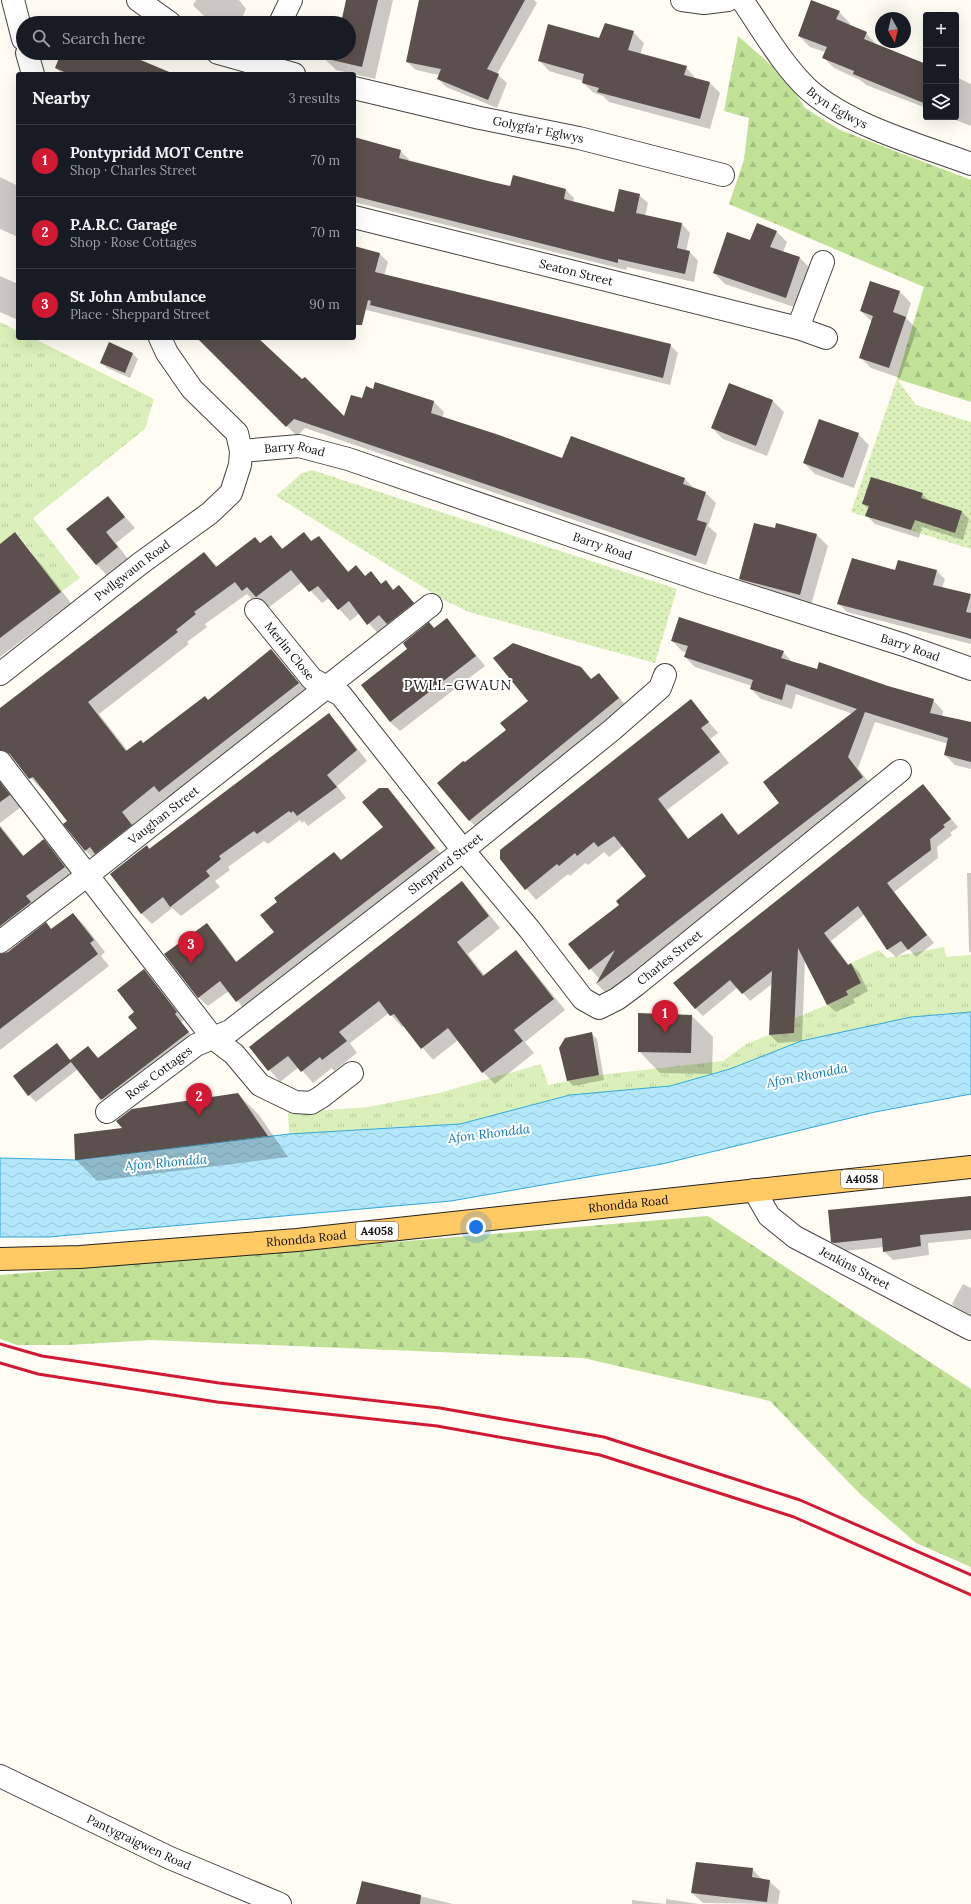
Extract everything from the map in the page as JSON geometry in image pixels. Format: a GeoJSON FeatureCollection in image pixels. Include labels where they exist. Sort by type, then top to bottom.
{"type":"FeatureCollection","features":[{"type":"Feature","properties":{"kind":"main road","name":"A4058"},"geometry":{"type":"LineString","coordinates":[[754,1190],[971,1167]]}},
{"type":"Feature","properties":{"kind":"main road","name":"Rhondda Road"},"geometry":{"type":"LineString","coordinates":[[0,1259],[80,1257],[297,1240],[754,1190]]}},
{"type":"Feature","properties":{"kind":"street"},"geometry":{"type":"LineString","coordinates":[[13,0],[17,16]]}},
{"type":"Feature","properties":{"kind":"street"},"geometry":{"type":"LineString","coordinates":[[138,0],[160,16]]}},
{"type":"Feature","properties":{"kind":"street"},"geometry":{"type":"LineString","coordinates":[[283,16],[291,0]]}},
{"type":"Feature","properties":{"kind":"street"},"geometry":{"type":"LineString","coordinates":[[682,0],[704,2],[728,0]]}},
{"type":"Feature","properties":{"kind":"street","name":"Bryn Eglwys"},"geometry":{"type":"LineString","coordinates":[[742,0],[785,62],[809,90],[840,112],[865,125],[971,164]]}},
{"type":"Feature","properties":{"kind":"street"},"geometry":{"type":"LineString","coordinates":[[29,60],[32,72]]}},
{"type":"Feature","properties":{"kind":"street"},"geometry":{"type":"LineString","coordinates":[[265,60],[290,72]]}},
{"type":"Feature","properties":{"kind":"street","name":"Golygfa'r Eglwys"},"geometry":{"type":"LineString","coordinates":[[356,88],[480,118],[579,138],[723,175]]}},
{"type":"Feature","properties":{"kind":"street","name":"Seaton Street"},"geometry":{"type":"LineString","coordinates":[[356,217],[798,328],[826,338]]}},
{"type":"Feature","properties":{"kind":"street"},"geometry":{"type":"LineString","coordinates":[[798,328],[823,262]]}},
{"type":"Feature","properties":{"kind":"street"},"geometry":{"type":"LineString","coordinates":[[161,340],[192,389],[237,433],[241,451]]}},
{"type":"Feature","properties":{"kind":"street","name":"Barry Road"},"geometry":{"type":"LineString","coordinates":[[241,451],[299,446],[348,459],[707,582],[904,644],[966,668]]}},
{"type":"Feature","properties":{"kind":"street","name":"Pwllgwaun Road"},"geometry":{"type":"LineString","coordinates":[[0,674],[141,563],[210,513],[231,493],[240,465],[241,451]]}},
{"type":"Feature","properties":{"kind":"street","name":"Vaughan Street"},"geometry":{"type":"LineString","coordinates":[[0,942],[431,605]]}},
{"type":"Feature","properties":{"kind":"street","name":"Merlin Close"},"geometry":{"type":"LineString","coordinates":[[256,610],[312,679],[341,695],[463,850]]}},
{"type":"Feature","properties":{"kind":"street","name":"Sheppard Street"},"geometry":{"type":"LineString","coordinates":[[213,1038],[230,1031],[463,850],[612,730],[655,693],[660,688],[665,675]]}},
{"type":"Feature","properties":{"kind":"street"},"geometry":{"type":"LineString","coordinates":[[0,762],[213,1038],[234,1054],[260,1084],[295,1102],[311,1103],[352,1073]]}},
{"type":"Feature","properties":{"kind":"street","name":"Charles Street"},"geometry":{"type":"LineString","coordinates":[[463,850],[530,930],[583,999],[599,1008],[618,999],[636,985],[900,771]]}},
{"type":"Feature","properties":{"kind":"street","name":"Rose Cottages"},"geometry":{"type":"LineString","coordinates":[[107,1112],[196,1045],[213,1038]]}},
{"type":"Feature","properties":{"kind":"street","name":"Jenkins Street"},"geometry":{"type":"LineString","coordinates":[[754,1190],[769,1216],[795,1237],[971,1329]]}},
{"type":"Feature","properties":{"kind":"street","name":"Pantygraigwen Road"},"geometry":{"type":"LineString","coordinates":[[0,1776],[170,1858],[280,1904]]}},
{"type":"Feature","properties":{"kind":"green space"},"geometry":{"type":"Polygon","coordinates":[[[738,36],[786,78],[805,108],[840,130],[971,180],[971,402],[897,379],[924,287],[729,204],[744,160],[749,118],[724,111],[738,36]]]}},
{"type":"Feature","properties":{"kind":"green space"},"geometry":{"type":"Polygon","coordinates":[[[0,322],[16,330],[16,340],[37,340],[154,399],[145,429],[33,518],[80,578],[61,592],[16,532],[0,544],[0,322]]]}},
{"type":"Feature","properties":{"kind":"green space"},"geometry":{"type":"Polygon","coordinates":[[[897,379],[916,405],[971,422],[971,549],[851,512],[897,379]]]}},
{"type":"Feature","properties":{"kind":"green space"},"geometry":{"type":"Polygon","coordinates":[[[312,470],[677,589],[655,663],[469,612],[444,600],[276,496],[302,473],[312,470]]]}},
{"type":"Feature","properties":{"kind":"green space"},"geometry":{"type":"Polygon","coordinates":[[[944,947],[946,957],[971,955],[971,1012],[911,1017],[670,1086],[570,1095],[460,1124],[289,1134],[288,1113],[368,1107],[439,1093],[541,1064],[548,1085],[599,1075],[723,1061],[746,1044],[769,1035],[794,1033],[795,1018],[847,995],[846,991],[861,983],[851,963],[879,950],[887,958],[944,947]]]}},
{"type":"Feature","properties":{"kind":"green space"},"geometry":{"type":"Polygon","coordinates":[[[708,1216],[971,1389],[971,1567],[916,1543],[860,1494],[770,1401],[583,1358],[151,1340],[68,1345],[17,1345],[0,1339],[0,1275],[708,1216]]]}},
{"type":"Feature","properties":{"kind":"water","name":"Afon Rhondda"},"geometry":{"type":"Polygon","coordinates":[[[971,1012],[971,1094],[875,1112],[662,1164],[451,1201],[49,1237],[0,1237],[0,1158],[75,1160],[289,1134],[460,1124],[570,1095],[670,1086],[730,1069],[801,1041],[911,1017],[971,1012]]]}},
{"type":"Feature","properties":{"kind":"building"},"geometry":{"type":"Polygon","coordinates":[[[346,0],[378,0],[362,67],[332,60],[356,60],[356,16],[343,16],[346,0]]]}},
{"type":"Feature","properties":{"kind":"building"},"geometry":{"type":"Polygon","coordinates":[[[419,0],[525,0],[487,69],[499,74],[488,100],[437,79],[441,69],[406,62],[419,0]]]}},
{"type":"Feature","properties":{"kind":"building"},"geometry":{"type":"Polygon","coordinates":[[[811,0],[840,11],[836,19],[867,32],[864,39],[875,43],[875,48],[886,48],[923,63],[923,103],[853,74],[854,71],[822,58],[827,47],[798,36],[811,0]]]}},
{"type":"Feature","properties":{"kind":"building"},"geometry":{"type":"Polygon","coordinates":[[[605,23],[634,31],[628,50],[687,66],[684,75],[710,82],[700,119],[597,92],[599,88],[582,83],[584,74],[538,61],[548,24],[599,38],[605,23]]]}},
{"type":"Feature","properties":{"kind":"building"},"geometry":{"type":"Polygon","coordinates":[[[58,60],[141,60],[169,72],[64,72],[55,68],[58,60]]]}},
{"type":"Feature","properties":{"kind":"building"},"geometry":{"type":"Polygon","coordinates":[[[356,138],[401,150],[399,158],[488,181],[510,186],[513,175],[566,189],[564,199],[614,212],[619,189],[640,194],[636,213],[682,223],[677,248],[690,251],[685,274],[618,259],[618,263],[356,197],[356,138]]]}},
{"type":"Feature","properties":{"kind":"building"},"geometry":{"type":"Polygon","coordinates":[[[757,223],[777,231],[770,247],[800,257],[786,298],[713,273],[727,232],[750,240],[757,223]]]}},
{"type":"Feature","properties":{"kind":"building"},"geometry":{"type":"Polygon","coordinates":[[[356,247],[380,253],[375,272],[671,344],[663,378],[370,305],[371,301],[368,300],[362,325],[356,325],[356,247]]]}},
{"type":"Feature","properties":{"kind":"building"},"geometry":{"type":"Polygon","coordinates":[[[870,281],[900,291],[893,312],[906,317],[889,368],[859,358],[873,316],[860,311],[870,281]]]}},
{"type":"Feature","properties":{"kind":"building"},"geometry":{"type":"Polygon","coordinates":[[[199,340],[260,340],[302,379],[305,377],[344,416],[351,395],[362,398],[366,386],[373,389],[375,382],[434,401],[431,413],[499,435],[562,458],[571,436],[685,478],[683,484],[706,492],[697,520],[707,523],[696,556],[294,419],[286,427],[199,340]]]}},
{"type":"Feature","properties":{"kind":"building"},"geometry":{"type":"Polygon","coordinates":[[[109,342],[133,353],[125,373],[100,363],[109,342]]]}},
{"type":"Feature","properties":{"kind":"building"},"geometry":{"type":"Polygon","coordinates":[[[729,383],[773,400],[756,446],[711,428],[729,383]]]}},
{"type":"Feature","properties":{"kind":"building"},"geometry":{"type":"Polygon","coordinates":[[[819,419],[859,433],[843,478],[803,463],[819,419]]]}},
{"type":"Feature","properties":{"kind":"building"},"geometry":{"type":"Polygon","coordinates":[[[871,477],[923,493],[921,498],[962,511],[955,533],[915,520],[911,530],[865,516],[869,506],[862,504],[871,477]]]}},
{"type":"Feature","properties":{"kind":"building"},"geometry":{"type":"Polygon","coordinates":[[[108,496],[125,517],[106,532],[118,547],[96,565],[66,529],[108,496]]]}},
{"type":"Feature","properties":{"kind":"building"},"geometry":{"type":"Polygon","coordinates":[[[754,523],[775,528],[776,523],[817,534],[800,595],[739,579],[754,523]]]}},
{"type":"Feature","properties":{"kind":"building"},"geometry":{"type":"Polygon","coordinates":[[[15,532],[61,592],[0,638],[0,544],[15,532]]]}},
{"type":"Feature","properties":{"kind":"building"},"geometry":{"type":"Polygon","coordinates":[[[304,532],[311,541],[319,536],[348,572],[356,565],[365,576],[371,571],[381,584],[386,580],[393,590],[399,585],[414,603],[387,624],[379,615],[367,625],[349,601],[338,610],[318,586],[309,592],[291,570],[256,597],[247,587],[242,591],[235,582],[194,612],[196,614],[176,630],[178,632],[88,702],[126,751],[141,740],[143,743],[205,696],[208,700],[271,649],[299,683],[159,792],[154,786],[122,812],[132,825],[95,854],[90,847],[85,851],[63,824],[67,821],[33,777],[29,779],[10,754],[0,750],[0,708],[204,552],[216,567],[255,537],[260,543],[271,535],[282,549],[304,532]]]}},
{"type":"Feature","properties":{"kind":"building"},"geometry":{"type":"Polygon","coordinates":[[[852,558],[895,570],[898,560],[937,570],[933,585],[971,594],[966,612],[971,613],[971,639],[837,604],[852,558]]]}},
{"type":"Feature","properties":{"kind":"building"},"geometry":{"type":"Polygon","coordinates":[[[679,617],[784,651],[781,658],[817,669],[819,662],[888,686],[934,699],[930,713],[971,722],[971,762],[944,755],[948,738],[865,712],[848,757],[863,777],[596,984],[615,950],[589,970],[568,944],[619,905],[616,901],[646,876],[614,836],[598,847],[594,842],[577,856],[575,853],[559,866],[557,864],[525,890],[500,859],[500,850],[691,699],[709,722],[701,728],[720,752],[658,799],[688,839],[722,813],[738,835],[779,803],[763,782],[857,709],[786,684],[782,700],[750,689],[753,680],[684,657],[688,646],[671,641],[679,617]]]}},
{"type":"Feature","properties":{"kind":"building"},"geometry":{"type":"Polygon","coordinates":[[[447,618],[476,656],[390,722],[361,685],[407,649],[403,643],[429,622],[434,628],[447,618]]]}},
{"type":"Feature","properties":{"kind":"building"},"geometry":{"type":"Polygon","coordinates":[[[513,643],[581,667],[591,679],[599,673],[619,698],[469,821],[437,783],[463,761],[465,762],[506,730],[500,723],[528,701],[493,658],[513,643]]]}},
{"type":"Feature","properties":{"kind":"building"},"geometry":{"type":"Polygon","coordinates":[[[329,713],[357,750],[327,775],[337,787],[297,816],[293,811],[291,813],[289,811],[257,834],[254,831],[219,856],[221,859],[206,871],[210,876],[170,907],[163,897],[141,914],[110,874],[147,845],[149,849],[329,713]]]}},
{"type":"Feature","properties":{"kind":"building"},"geometry":{"type":"Polygon","coordinates":[[[0,782],[10,795],[0,802],[0,782]]]}},
{"type":"Feature","properties":{"kind":"building"},"geometry":{"type":"Polygon","coordinates":[[[923,784],[951,819],[943,825],[945,827],[930,839],[931,850],[887,883],[927,935],[908,950],[901,941],[887,950],[858,906],[824,933],[848,965],[851,963],[861,983],[846,991],[848,995],[827,1005],[798,948],[794,1033],[769,1035],[772,971],[742,994],[730,980],[695,1009],[673,983],[923,784]]]}},
{"type":"Feature","properties":{"kind":"building"},"geometry":{"type":"Polygon","coordinates":[[[379,788],[388,788],[435,848],[236,1002],[220,981],[198,998],[164,954],[207,923],[236,962],[274,932],[260,915],[277,902],[274,898],[334,852],[341,860],[383,827],[362,802],[379,788]]]}},
{"type":"Feature","properties":{"kind":"building"},"geometry":{"type":"Polygon","coordinates":[[[0,827],[23,856],[44,839],[65,867],[26,896],[31,902],[0,926],[0,827]]]}},
{"type":"Feature","properties":{"kind":"building"},"geometry":{"type":"Polygon","coordinates":[[[462,881],[489,916],[457,942],[483,976],[516,950],[554,999],[514,1030],[523,1041],[482,1073],[448,1028],[421,1049],[394,1014],[390,1016],[379,1001],[339,1032],[347,1041],[322,1060],[320,1057],[301,1072],[288,1056],[268,1071],[249,1047],[462,881]]]}},
{"type":"Feature","properties":{"kind":"building"},"geometry":{"type":"Polygon","coordinates":[[[73,913],[94,940],[90,943],[98,954],[0,1029],[0,954],[8,952],[46,922],[51,929],[73,913]]]}},
{"type":"Feature","properties":{"kind":"building"},"geometry":{"type":"Polygon","coordinates":[[[144,969],[177,1012],[175,1014],[189,1032],[101,1100],[71,1062],[28,1096],[13,1076],[57,1043],[70,1060],[88,1046],[98,1058],[137,1028],[128,1017],[134,1012],[117,990],[144,969]]]}},
{"type":"Feature","properties":{"kind":"building"},"geometry":{"type":"Polygon","coordinates":[[[638,1013],[692,1015],[691,1053],[638,1052],[638,1013]]]}},
{"type":"Feature","properties":{"kind":"building"},"geometry":{"type":"Polygon","coordinates":[[[592,1032],[599,1075],[567,1081],[559,1048],[565,1038],[592,1032]]]}},
{"type":"Feature","properties":{"kind":"building"},"geometry":{"type":"Polygon","coordinates":[[[238,1093],[268,1136],[75,1160],[74,1134],[122,1128],[116,1121],[132,1109],[238,1093]]]}},
{"type":"Feature","properties":{"kind":"building"},"geometry":{"type":"Polygon","coordinates":[[[971,1196],[971,1230],[920,1235],[921,1246],[883,1252],[882,1238],[834,1243],[831,1242],[828,1210],[971,1196]]]}},
{"type":"Feature","properties":{"kind":"building"},"geometry":{"type":"Polygon","coordinates":[[[696,1862],[753,1868],[752,1877],[770,1880],[767,1902],[691,1893],[696,1862]]]}},
{"type":"Feature","properties":{"kind":"building"},"geometry":{"type":"Polygon","coordinates":[[[362,1881],[421,1895],[420,1904],[356,1904],[362,1881]]]}},
{"type":"Feature","properties":{"kind":"railway"},"geometry":{"type":"LineString","coordinates":[[0,1344],[42,1356],[219,1383],[440,1408],[604,1437],[800,1500],[971,1575]]}},
{"type":"Feature","properties":{"kind":"railway"},"geometry":{"type":"LineString","coordinates":[[0,1363],[38,1374],[217,1402],[437,1426],[600,1455],[794,1517],[971,1595]]}},
{"type":"Feature","properties":{"kind":"place","name":"St John Ambulance"},"geometry":{"type":"Point","coordinates":[191,964]}},
{"type":"Feature","properties":{"kind":"place","name":"Pontypridd MOT Centre"},"geometry":{"type":"Point","coordinates":[665,1033]}},
{"type":"Feature","properties":{"kind":"place","name":"P.A.R.C. Garage"},"geometry":{"type":"Point","coordinates":[199,1116]}},
{"type":"Feature","properties":{"kind":"district","name":"PWLL-GWAUN"},"geometry":{"type":"Point","coordinates":[458,685]}}]}
